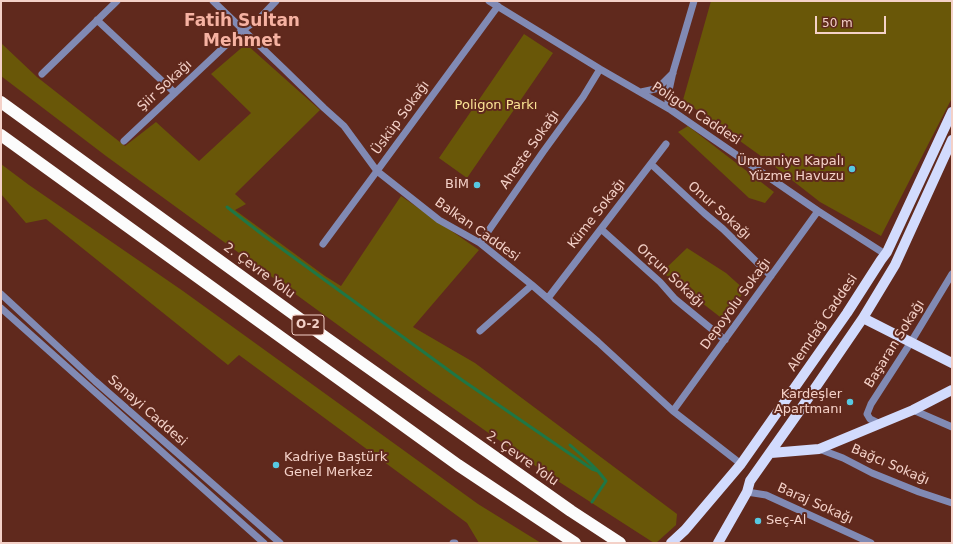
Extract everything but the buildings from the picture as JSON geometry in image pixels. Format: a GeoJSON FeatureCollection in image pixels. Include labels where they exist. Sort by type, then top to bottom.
{"type":"FeatureCollection","features":[{"type":"Feature","properties":{"kind":"highway","name":"2. Çevre Yolu"},"geometry":{"type":"LineString","coordinates":[[1,102],[325,337],[571,511],[620,543]]}},
{"type":"Feature","properties":{"kind":"highway","name":"O-2"},"geometry":{"type":"LineString","coordinates":[[1,135],[458,465],[575,543]]}},
{"type":"Feature","properties":{"kind":"main road","name":"Alemdağ Caddesi"},"geometry":{"type":"LineString","coordinates":[[671,543],[685,530],[741,464],[847,313],[885,254],[952,112]]}},
{"type":"Feature","properties":{"kind":"main road"},"geometry":{"type":"LineString","coordinates":[[718,543],[747,492],[750,481],[863,318],[899,259],[952,140]]}},
{"type":"Feature","properties":{"kind":"main road"},"geometry":{"type":"LineString","coordinates":[[863,318],[952,363]]}},
{"type":"Feature","properties":{"kind":"main road"},"geometry":{"type":"LineString","coordinates":[[770,453],[818,449],[913,410],[951,389]]}},
{"type":"Feature","properties":{"kind":"street"},"geometry":{"type":"LineString","coordinates":[[42,74],[117,1]]}},
{"type":"Feature","properties":{"kind":"street","name":"Balkan Caddesi"},"geometry":{"type":"LineString","coordinates":[[213,1],[344,126],[377,171],[439,220],[480,243],[548,298],[673,411],[741,464]]}},
{"type":"Feature","properties":{"kind":"street","name":"Şiir Sokağı"},"geometry":{"type":"LineString","coordinates":[[124,141],[242,30],[259,19],[276,1]]}},
{"type":"Feature","properties":{"kind":"street","name":"Poligon Caddesi"},"geometry":{"type":"LineString","coordinates":[[489,1],[600,69],[671,110],[818,211],[885,254]]}},
{"type":"Feature","properties":{"kind":"street"},"geometry":{"type":"LineString","coordinates":[[671,110],[668,104],[668,95],[673,72],[694,1]]}},
{"type":"Feature","properties":{"kind":"street","name":"Üsküp Sokağı"},"geometry":{"type":"LineString","coordinates":[[323,244],[498,6]]}},
{"type":"Feature","properties":{"kind":"street"},"geometry":{"type":"LineString","coordinates":[[97,20],[175,93]]}},
{"type":"Feature","properties":{"kind":"street","name":"Aheste Sokağı"},"geometry":{"type":"LineString","coordinates":[[480,243],[583,97],[600,69]]}},
{"type":"Feature","properties":{"kind":"street"},"geometry":{"type":"LineString","coordinates":[[641,92],[659,87],[673,72]]}},
{"type":"Feature","properties":{"kind":"street","name":"Küme Sokağı"},"geometry":{"type":"LineString","coordinates":[[548,298],[666,144]]}},
{"type":"Feature","properties":{"kind":"street","name":"Onur Sokağı"},"geometry":{"type":"LineString","coordinates":[[651,164],[723,229],[771,276]]}},
{"type":"Feature","properties":{"kind":"street","name":"Depoyolu Sokağı"},"geometry":{"type":"LineString","coordinates":[[673,411],[818,211]]}},
{"type":"Feature","properties":{"kind":"street","name":"Orçun Sokağı"},"geometry":{"type":"LineString","coordinates":[[601,229],[660,282],[675,299],[725,340]]}},
{"type":"Feature","properties":{"kind":"street","name":"Başaran Sokağı"},"geometry":{"type":"LineString","coordinates":[[878,424],[870,418],[868,414],[871,404],[952,274]]}},
{"type":"Feature","properties":{"kind":"street"},"geometry":{"type":"LineString","coordinates":[[480,331],[532,285]]}},
{"type":"Feature","properties":{"kind":"street","name":"Sanayi Caddesi"},"geometry":{"type":"LineString","coordinates":[[1,294],[95,381],[280,543]]}},
{"type":"Feature","properties":{"kind":"street","name":"Sanayi Caddesi"},"geometry":{"type":"LineString","coordinates":[[1,308],[264,543]]}},
{"type":"Feature","properties":{"kind":"street"},"geometry":{"type":"LineString","coordinates":[[913,410],[952,427]]}},
{"type":"Feature","properties":{"kind":"street","name":"Bağcı Sokağı"},"geometry":{"type":"LineString","coordinates":[[818,449],[843,458],[872,473],[919,492],[952,503]]}},
{"type":"Feature","properties":{"kind":"street","name":"Baraj Sokağı"},"geometry":{"type":"LineString","coordinates":[[747,492],[766,495],[871,543]]}},
{"type":"Feature","properties":{"kind":"green space"},"geometry":{"type":"Polygon","coordinates":[[[711,1],[952,1],[951,100],[881,236],[820,202],[765,159],[683,100],[711,1]]]}},
{"type":"Feature","properties":{"kind":"green space","name":"Poligon Parkı"},"geometry":{"type":"Polygon","coordinates":[[[524,34],[553,53],[467,178],[439,158],[524,34]]]}},
{"type":"Feature","properties":{"kind":"green space"},"geometry":{"type":"Polygon","coordinates":[[[1,43],[37,77],[125,146],[156,122],[199,161],[251,113],[211,74],[246,44],[320,110],[235,194],[246,204],[235,210],[341,286],[401,196],[479,250],[413,327],[475,363],[677,514],[676,525],[656,543],[654,543],[550,476],[423,387],[106,156],[1,76],[1,43]]]}},
{"type":"Feature","properties":{"kind":"green space"},"geometry":{"type":"Polygon","coordinates":[[[688,126],[774,192],[765,203],[749,198],[678,132],[688,126]]]}},
{"type":"Feature","properties":{"kind":"green space"},"geometry":{"type":"Polygon","coordinates":[[[1,164],[183,291],[478,504],[541,543],[479,543],[467,523],[239,355],[228,365],[46,219],[26,223],[1,194],[1,164]]]}},
{"type":"Feature","properties":{"kind":"green space"},"geometry":{"type":"Polygon","coordinates":[[[687,248],[726,273],[745,290],[724,320],[662,272],[687,248]]]}},
{"type":"Feature","properties":{"kind":"waterway"},"geometry":{"type":"LineString","coordinates":[[227,207],[263,235],[462,380],[592,469],[598,471]]}},
{"type":"Feature","properties":{"kind":"waterway"},"geometry":{"type":"LineString","coordinates":[[570,445],[587,460],[606,481],[592,502]]}},
{"type":"Feature","properties":{"kind":"place","name":"Ümraniye Kapalı Yüzme Havuzu"},"geometry":{"type":"Point","coordinates":[852,169]}},
{"type":"Feature","properties":{"kind":"place","name":"BİM"},"geometry":{"type":"Point","coordinates":[477,185]}},
{"type":"Feature","properties":{"kind":"place","name":"Kardeşler Apartmanı"},"geometry":{"type":"Point","coordinates":[850,402]}},
{"type":"Feature","properties":{"kind":"place","name":"Kadriye Baştürk Genel Merkez"},"geometry":{"type":"Point","coordinates":[276,465]}},
{"type":"Feature","properties":{"kind":"place","name":"Seç-Al"},"geometry":{"type":"Point","coordinates":[758,521]}},
{"type":"Feature","properties":{"kind":"district","name":"Fatih Sultan Mehmet"},"geometry":{"type":"Point","coordinates":[242,32]}}]}
